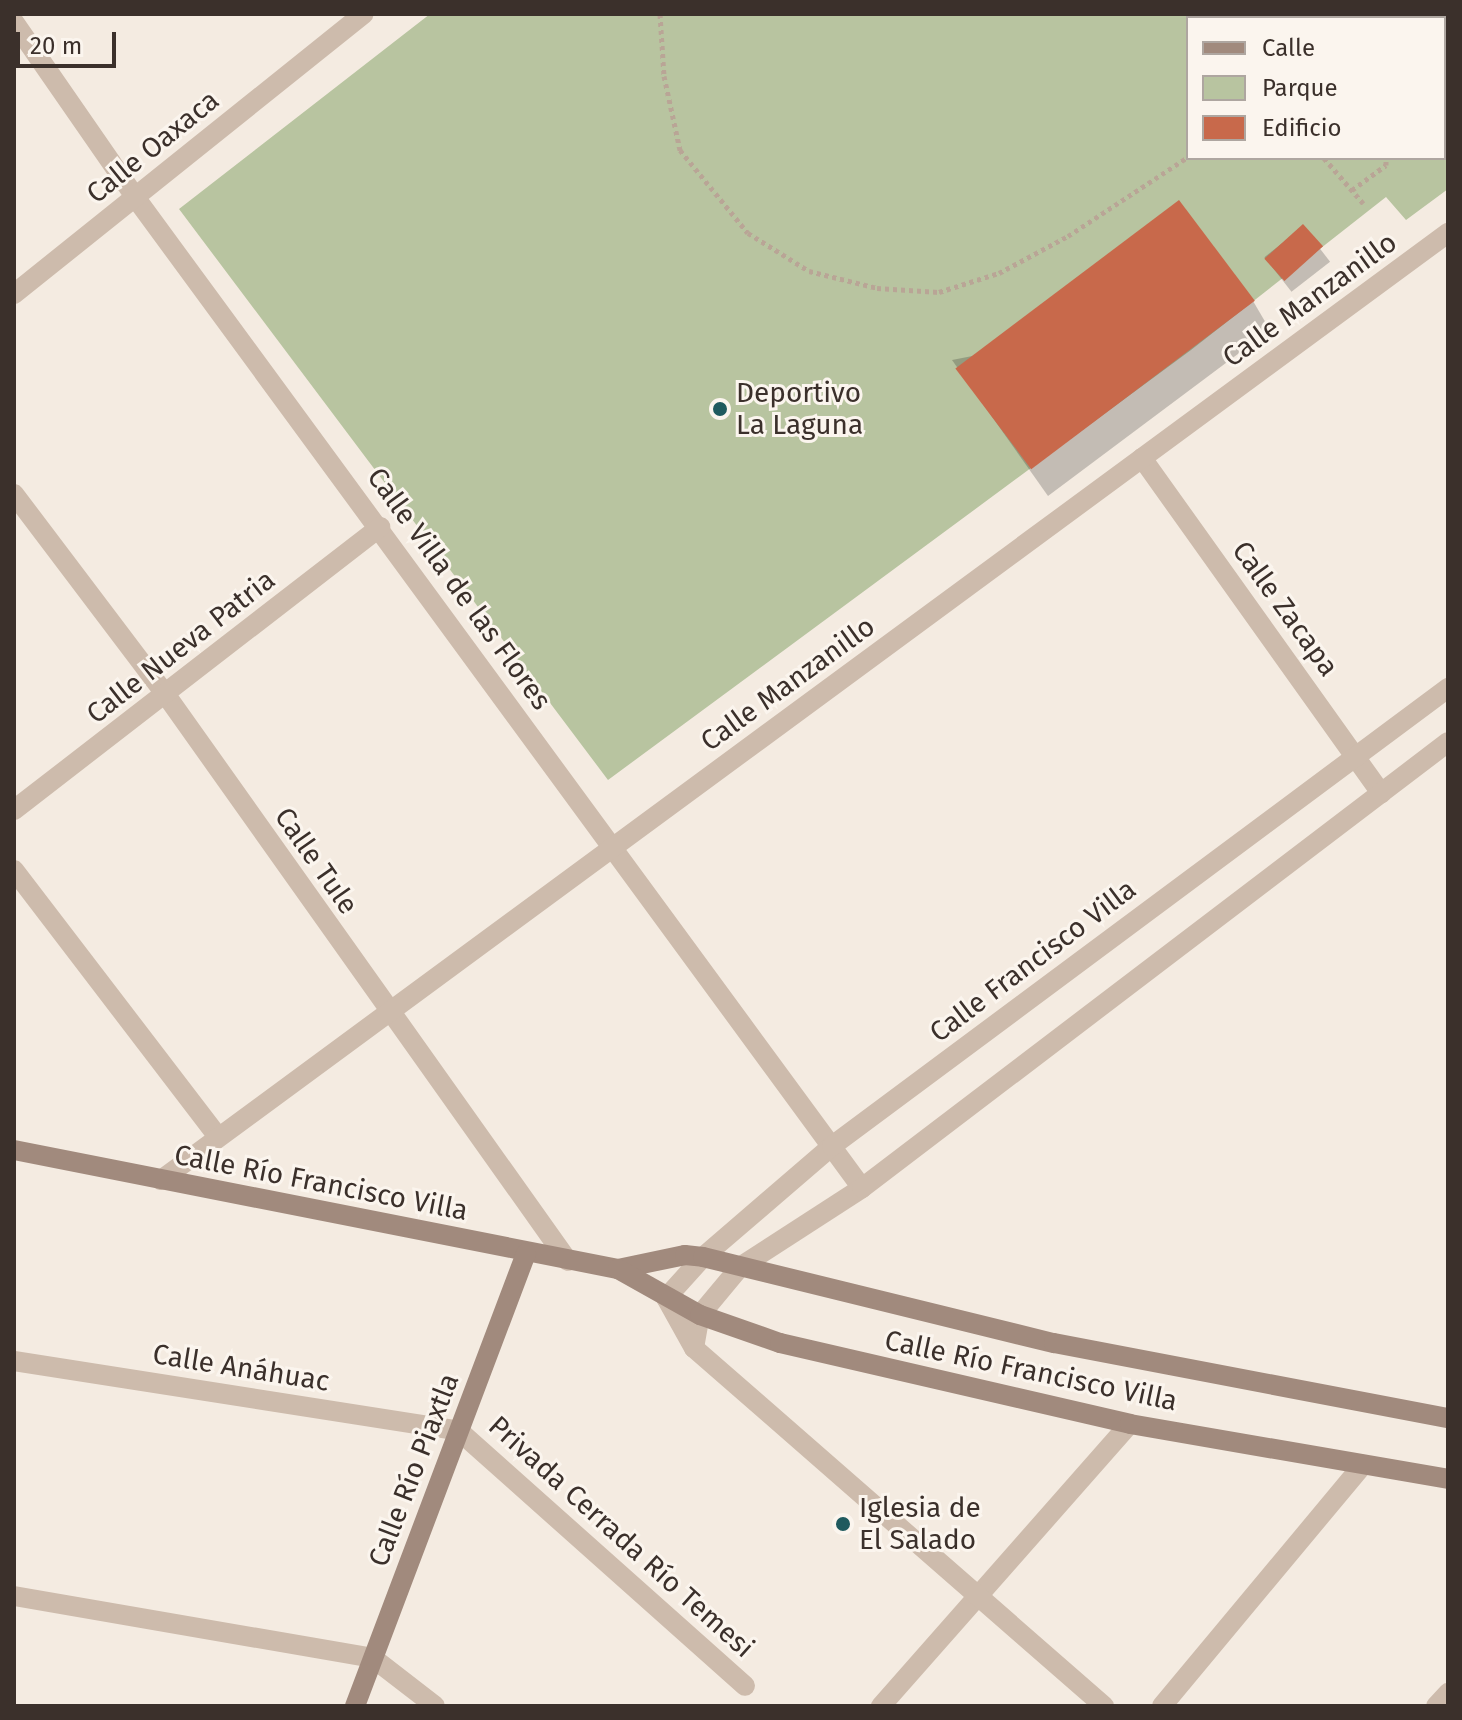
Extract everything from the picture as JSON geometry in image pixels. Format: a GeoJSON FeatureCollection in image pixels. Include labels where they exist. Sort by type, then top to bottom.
{"type":"FeatureCollection","features":[{"type":"Feature","properties":{"kind":"main road","name":"Calle Río Francisco Villa"},"geometry":{"type":"LineString","coordinates":[[14,1150],[618,1269],[685,1255],[703,1257],[1054,1343],[1448,1418]]}},
{"type":"Feature","properties":{"kind":"main road","name":"Calle Río Piaxtla"},"geometry":{"type":"LineString","coordinates":[[355,1706],[526,1253]]}},
{"type":"Feature","properties":{"kind":"main road","name":"Calle Río Francisco Villa"},"geometry":{"type":"LineString","coordinates":[[618,1269],[700,1315],[780,1343],[1130,1424],[1448,1479]]}},
{"type":"Feature","properties":{"kind":"street","name":"Calle Oaxaca"},"geometry":{"type":"LineString","coordinates":[[14,294],[364,14]]}},
{"type":"Feature","properties":{"kind":"street","name":"Calle Villa de las Flores"},"geometry":{"type":"LineString","coordinates":[[14,22],[135,197],[862,1188]]}},
{"type":"Feature","properties":{"kind":"street","name":"Calle Manzanillo"},"geometry":{"type":"LineString","coordinates":[[161,1180],[1448,233]]}},
{"type":"Feature","properties":{"kind":"street","name":"Calle Zacapa"},"geometry":{"type":"LineString","coordinates":[[1142,458],[1381,793]]}},
{"type":"Feature","properties":{"kind":"street","name":"Calle Tule"},"geometry":{"type":"LineString","coordinates":[[14,494],[166,695],[387,1013],[568,1261]]}},
{"type":"Feature","properties":{"kind":"street","name":"Calle Nueva Patria"},"geometry":{"type":"LineString","coordinates":[[14,810],[380,527]]}},
{"type":"Feature","properties":{"kind":"street","name":"Calle Francisco Villa"},"geometry":{"type":"LineString","coordinates":[[666,1298],[703,1257],[832,1146],[1448,688]]}},
{"type":"Feature","properties":{"kind":"street"},"geometry":{"type":"LineString","coordinates":[[694,1348],[700,1315],[740,1267],[862,1188],[1448,742]]}},
{"type":"Feature","properties":{"kind":"street"},"geometry":{"type":"LineString","coordinates":[[14,870],[218,1137]]}},
{"type":"Feature","properties":{"kind":"street"},"geometry":{"type":"LineString","coordinates":[[666,1298],[675,1322],[694,1348],[1104,1706]]}},
{"type":"Feature","properties":{"kind":"street","name":"Calle Anáhuac"},"geometry":{"type":"LineString","coordinates":[[14,1361],[459,1431]]}},
{"type":"Feature","properties":{"kind":"street"},"geometry":{"type":"LineString","coordinates":[[881,1706],[975,1594],[1130,1424]]}},
{"type":"Feature","properties":{"kind":"street","name":"Privada Cerrada Río Temesi"},"geometry":{"type":"LineString","coordinates":[[459,1431],[745,1686]]}},
{"type":"Feature","properties":{"kind":"street"},"geometry":{"type":"LineString","coordinates":[[1162,1706],[1363,1465]]}},
{"type":"Feature","properties":{"kind":"street"},"geometry":{"type":"LineString","coordinates":[[14,1596],[373,1658],[435,1706]]}},
{"type":"Feature","properties":{"kind":"street"},"geometry":{"type":"LineString","coordinates":[[1436,1706],[1448,1693]]}},
{"type":"Feature","properties":{"kind":"path"},"geometry":{"type":"LineString","coordinates":[[660,14],[664,76],[680,150],[748,233],[809,271],[877,288],[939,292],[999,273],[1068,236],[1186,158]]}},
{"type":"Feature","properties":{"kind":"path"},"geometry":{"type":"LineString","coordinates":[[1326,160],[1363,203]]}},
{"type":"Feature","properties":{"kind":"path"},"geometry":{"type":"LineString","coordinates":[[1352,190],[1386,165],[1386,160]]}},
{"type":"Feature","properties":{"kind":"green space","name":"Deportivo La Laguna"},"geometry":{"type":"Polygon","coordinates":[[[430,14],[1448,14],[1448,189],[1406,220],[1386,197],[1191,350],[608,780],[179,209],[430,14]]]}},
{"type":"Feature","properties":{"kind":"building"},"geometry":{"type":"Polygon","coordinates":[[[1179,200],[1255,301],[1031,469],[955,369],[1179,200]]]}},
{"type":"Feature","properties":{"kind":"building"},"geometry":{"type":"Polygon","coordinates":[[[1303,224],[1323,246],[1284,281],[1264,259],[1303,224]]]}},
{"type":"Feature","properties":{"kind":"place","name":"Deportivo La Laguna"},"geometry":{"type":"Point","coordinates":[720,409]}},
{"type":"Feature","properties":{"kind":"place","name":"Iglesia de El Salado"},"geometry":{"type":"Point","coordinates":[843,1524]}}]}
